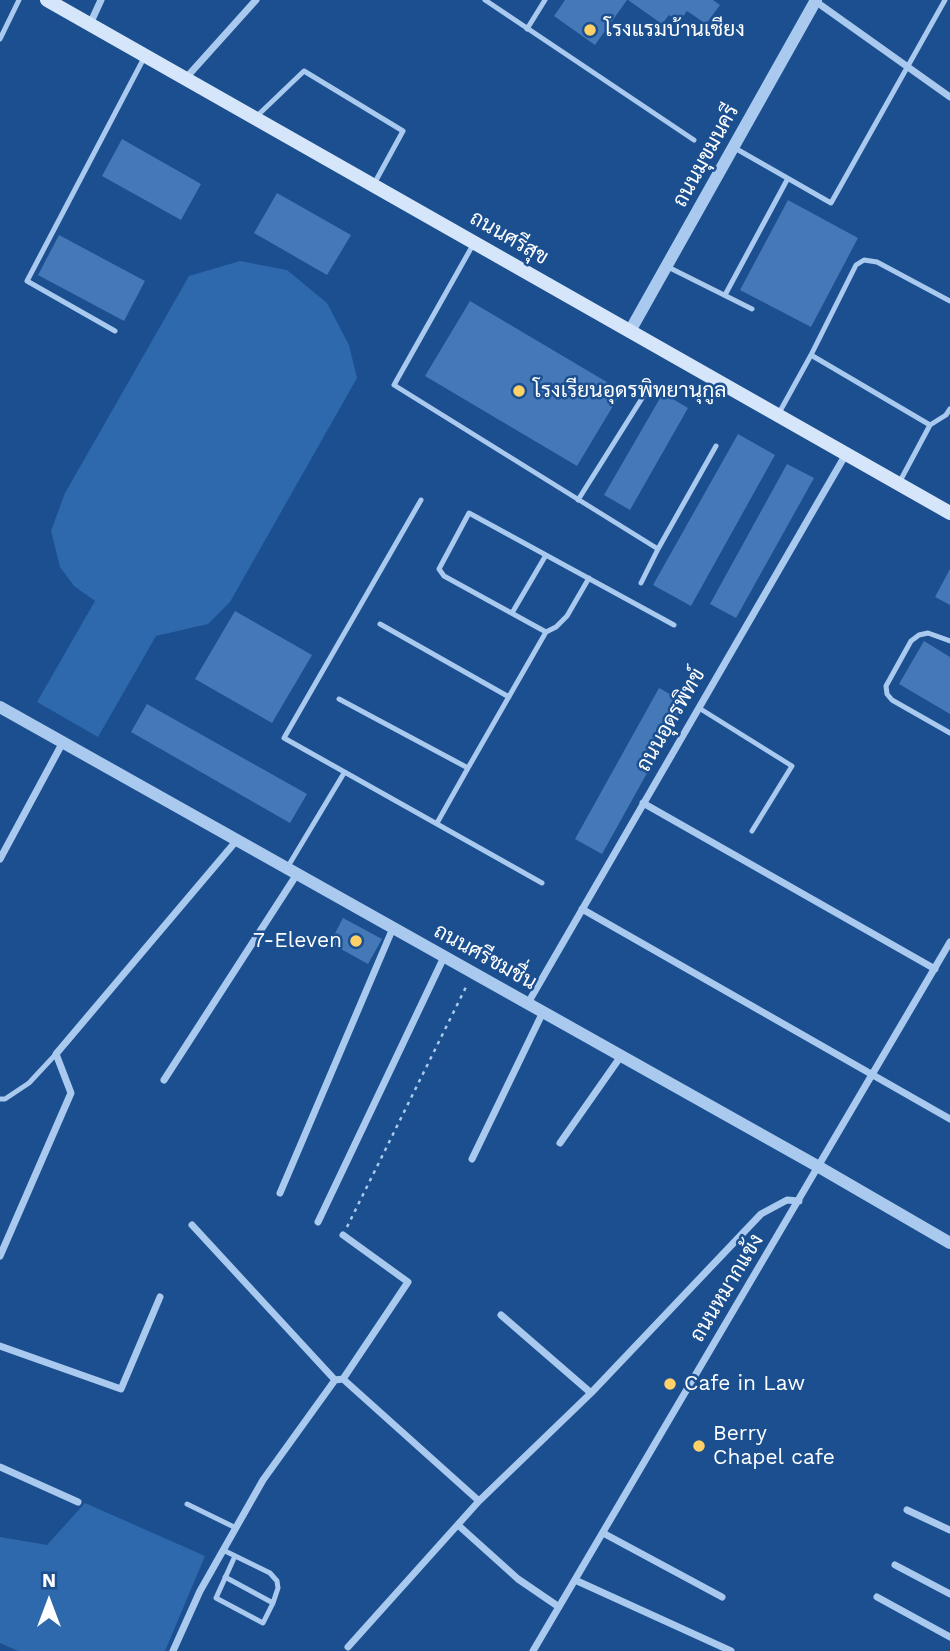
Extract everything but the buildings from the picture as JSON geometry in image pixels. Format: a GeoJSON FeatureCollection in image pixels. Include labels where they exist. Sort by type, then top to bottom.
{"type":"FeatureCollection","features":[{"type":"Feature","properties":{"kind":"main road","name":"ถนนศรีสุข"},"geometry":{"type":"LineString","coordinates":[[47,0],[950,513]]}},
{"type":"Feature","properties":{"kind":"street"},"geometry":{"type":"LineString","coordinates":[[90,24],[101,0]]}},
{"type":"Feature","properties":{"kind":"street"},"geometry":{"type":"LineString","coordinates":[[185,79],[256,0]]}},
{"type":"Feature","properties":{"kind":"street"},"geometry":{"type":"LineString","coordinates":[[816,1],[950,97]]}},
{"type":"Feature","properties":{"kind":"street","name":"ถนนมุขมนครี"},"geometry":{"type":"LineString","coordinates":[[629,331],[816,1]]}},
{"type":"Feature","properties":{"kind":"street","name":"ถนนอุดรพิทข์"},"geometry":{"type":"LineString","coordinates":[[528,1003],[846,454]]}},
{"type":"Feature","properties":{"kind":"street","name":"ถนนศรีชมชื่น"},"geometry":{"type":"LineString","coordinates":[[0,707],[950,1243]]}},
{"type":"Feature","properties":{"kind":"street"},"geometry":{"type":"LineString","coordinates":[[0,859],[63,742]]}},
{"type":"Feature","properties":{"kind":"street"},"geometry":{"type":"LineString","coordinates":[[643,803],[935,969]]}},
{"type":"Feature","properties":{"kind":"street"},"geometry":{"type":"LineString","coordinates":[[0,1256],[2,1242],[71,1093],[56,1054],[236,840]]}},
{"type":"Feature","properties":{"kind":"street"},"geometry":{"type":"LineString","coordinates":[[164,1080],[292,871]]}},
{"type":"Feature","properties":{"kind":"street"},"geometry":{"type":"LineString","coordinates":[[583,909],[950,1119]]}},
{"type":"Feature","properties":{"kind":"street"},"geometry":{"type":"LineString","coordinates":[[280,1193],[393,928]]}},
{"type":"Feature","properties":{"kind":"street","name":"ถนนหมากแข้ง"},"geometry":{"type":"LineString","coordinates":[[533,1651],[950,942]]}},
{"type":"Feature","properties":{"kind":"street"},"geometry":{"type":"LineString","coordinates":[[318,1222],[444,957]]}},
{"type":"Feature","properties":{"kind":"street"},"geometry":{"type":"LineString","coordinates":[[472,1159],[543,1012]]}},
{"type":"Feature","properties":{"kind":"street"},"geometry":{"type":"LineString","coordinates":[[561,1143],[621,1056]]}},
{"type":"Feature","properties":{"kind":"street"},"geometry":{"type":"LineString","coordinates":[[348,1647],[479,1501],[590,1393],[761,1214],[787,1200],[799,1201]]}},
{"type":"Feature","properties":{"kind":"street"},"geometry":{"type":"LineString","coordinates":[[192,1225],[339,1379],[479,1501]]}},
{"type":"Feature","properties":{"kind":"street"},"geometry":{"type":"LineString","coordinates":[[173,1651],[200,1591],[263,1480],[408,1282],[343,1235]]}},
{"type":"Feature","properties":{"kind":"street"},"geometry":{"type":"LineString","coordinates":[[0,1346],[121,1389],[160,1297]]}},
{"type":"Feature","properties":{"kind":"street"},"geometry":{"type":"LineString","coordinates":[[500,1315],[590,1393]]}},
{"type":"Feature","properties":{"kind":"street"},"geometry":{"type":"LineString","coordinates":[[0,1467],[78,1502]]}},
{"type":"Feature","properties":{"kind":"street"},"geometry":{"type":"LineString","coordinates":[[907,1510],[950,1530]]}},
{"type":"Feature","properties":{"kind":"street"},"geometry":{"type":"LineString","coordinates":[[458,1525],[519,1579],[559,1607]]}},
{"type":"Feature","properties":{"kind":"street"},"geometry":{"type":"LineString","coordinates":[[603,1532],[722,1597]]}},
{"type":"Feature","properties":{"kind":"street"},"geometry":{"type":"LineString","coordinates":[[895,1565],[950,1594]]}},
{"type":"Feature","properties":{"kind":"street"},"geometry":{"type":"LineString","coordinates":[[575,1580],[731,1651]]}},
{"type":"Feature","properties":{"kind":"street"},"geometry":{"type":"LineString","coordinates":[[877,1597],[950,1637]]}},
{"type":"Feature","properties":{"kind":"lane"},"geometry":{"type":"LineString","coordinates":[[0,40],[19,0]]}},
{"type":"Feature","properties":{"kind":"lane"},"geometry":{"type":"LineString","coordinates":[[485,0],[694,140]]}},
{"type":"Feature","properties":{"kind":"lane"},"geometry":{"type":"LineString","coordinates":[[527,29],[545,0]]}},
{"type":"Feature","properties":{"kind":"lane"},"geometry":{"type":"LineString","coordinates":[[733,147],[831,203],[945,0]]}},
{"type":"Feature","properties":{"kind":"lane"},"geometry":{"type":"LineString","coordinates":[[115,331],[27,281],[145,56]]}},
{"type":"Feature","properties":{"kind":"lane"},"geometry":{"type":"LineString","coordinates":[[255,118],[304,71],[403,131],[373,185]]}},
{"type":"Feature","properties":{"kind":"lane"},"geometry":{"type":"LineString","coordinates":[[725,295],[787,180]]}},
{"type":"Feature","properties":{"kind":"lane"},"geometry":{"type":"LineString","coordinates":[[474,243],[394,385],[657,549]]}},
{"type":"Feature","properties":{"kind":"lane"},"geometry":{"type":"LineString","coordinates":[[778,416],[856,265],[864,260],[877,262],[950,301]]}},
{"type":"Feature","properties":{"kind":"lane"},"geometry":{"type":"LineString","coordinates":[[666,266],[752,309]]}},
{"type":"Feature","properties":{"kind":"lane"},"geometry":{"type":"LineString","coordinates":[[811,355],[930,425]]}},
{"type":"Feature","properties":{"kind":"lane"},"geometry":{"type":"LineString","coordinates":[[578,500],[651,384]]}},
{"type":"Feature","properties":{"kind":"lane"},"geometry":{"type":"LineString","coordinates":[[898,484],[930,425],[946,415],[950,409]]}},
{"type":"Feature","properties":{"kind":"lane"},"geometry":{"type":"LineString","coordinates":[[641,583],[657,549],[716,446]]}},
{"type":"Feature","properties":{"kind":"lane"},"geometry":{"type":"LineString","coordinates":[[421,500],[284,738],[542,883]]}},
{"type":"Feature","properties":{"kind":"lane"},"geometry":{"type":"LineString","coordinates":[[546,632],[444,576],[439,569],[469,513],[674,625]]}},
{"type":"Feature","properties":{"kind":"lane"},"geometry":{"type":"LineString","coordinates":[[512,613],[546,555]]}},
{"type":"Feature","properties":{"kind":"lane"},"geometry":{"type":"LineString","coordinates":[[437,823],[546,632],[567,616],[589,578]]}},
{"type":"Feature","properties":{"kind":"lane"},"geometry":{"type":"LineString","coordinates":[[380,624],[509,697]]}},
{"type":"Feature","properties":{"kind":"lane"},"geometry":{"type":"LineString","coordinates":[[950,641],[929,633],[919,635],[912,641],[886,686],[887,694],[892,700],[950,733]]}},
{"type":"Feature","properties":{"kind":"lane"},"geometry":{"type":"LineString","coordinates":[[339,699],[468,768]]}},
{"type":"Feature","properties":{"kind":"lane"},"geometry":{"type":"LineString","coordinates":[[699,708],[792,766],[752,831]]}},
{"type":"Feature","properties":{"kind":"lane"},"geometry":{"type":"LineString","coordinates":[[292,871],[344,773]]}},
{"type":"Feature","properties":{"kind":"lane"},"geometry":{"type":"LineString","coordinates":[[0,1099],[5,1099],[29,1083],[56,1054]]}},
{"type":"Feature","properties":{"kind":"lane"},"geometry":{"type":"LineString","coordinates":[[187,1504],[236,1528]]}},
{"type":"Feature","properties":{"kind":"lane"},"geometry":{"type":"LineString","coordinates":[[223,1550],[270,1573],[277,1581],[278,1588],[263,1623],[216,1598],[235,1556]]}},
{"type":"Feature","properties":{"kind":"lane"},"geometry":{"type":"LineString","coordinates":[[225,1577],[273,1603]]}},
{"type":"Feature","properties":{"kind":"path"},"geometry":{"type":"LineString","coordinates":[[343,1235],[473,972]]}},
{"type":"Feature","properties":{"kind":"shaded area"},"geometry":{"type":"Polygon","coordinates":[[[240,261],[287,270],[327,303],[349,345],[357,378],[230,602],[208,624],[156,636],[98,737],[37,702],[95,601],[74,586],[60,567],[51,531],[65,493],[189,276],[240,261]]]}},
{"type":"Feature","properties":{"kind":"shaded area"},"geometry":{"type":"Polygon","coordinates":[[[85,1503],[205,1556],[165,1651],[18,1651],[0,1643],[0,1537],[47,1545],[85,1503]]]}},
{"type":"Feature","properties":{"kind":"place","name":"โรงแรมบ้านเชียง"},"geometry":{"type":"Point","coordinates":[590,30]}},
{"type":"Feature","properties":{"kind":"place","name":"โรงเรียนอุดรพิทยานุกูล"},"geometry":{"type":"Point","coordinates":[519,391]}},
{"type":"Feature","properties":{"kind":"place","name":"7-Eleven"},"geometry":{"type":"Point","coordinates":[356,941]}},
{"type":"Feature","properties":{"kind":"place","name":"Cafe in Law"},"geometry":{"type":"Point","coordinates":[670,1384]}},
{"type":"Feature","properties":{"kind":"place","name":"Berry Chapel cafe"},"geometry":{"type":"Point","coordinates":[699,1446]}}]}
